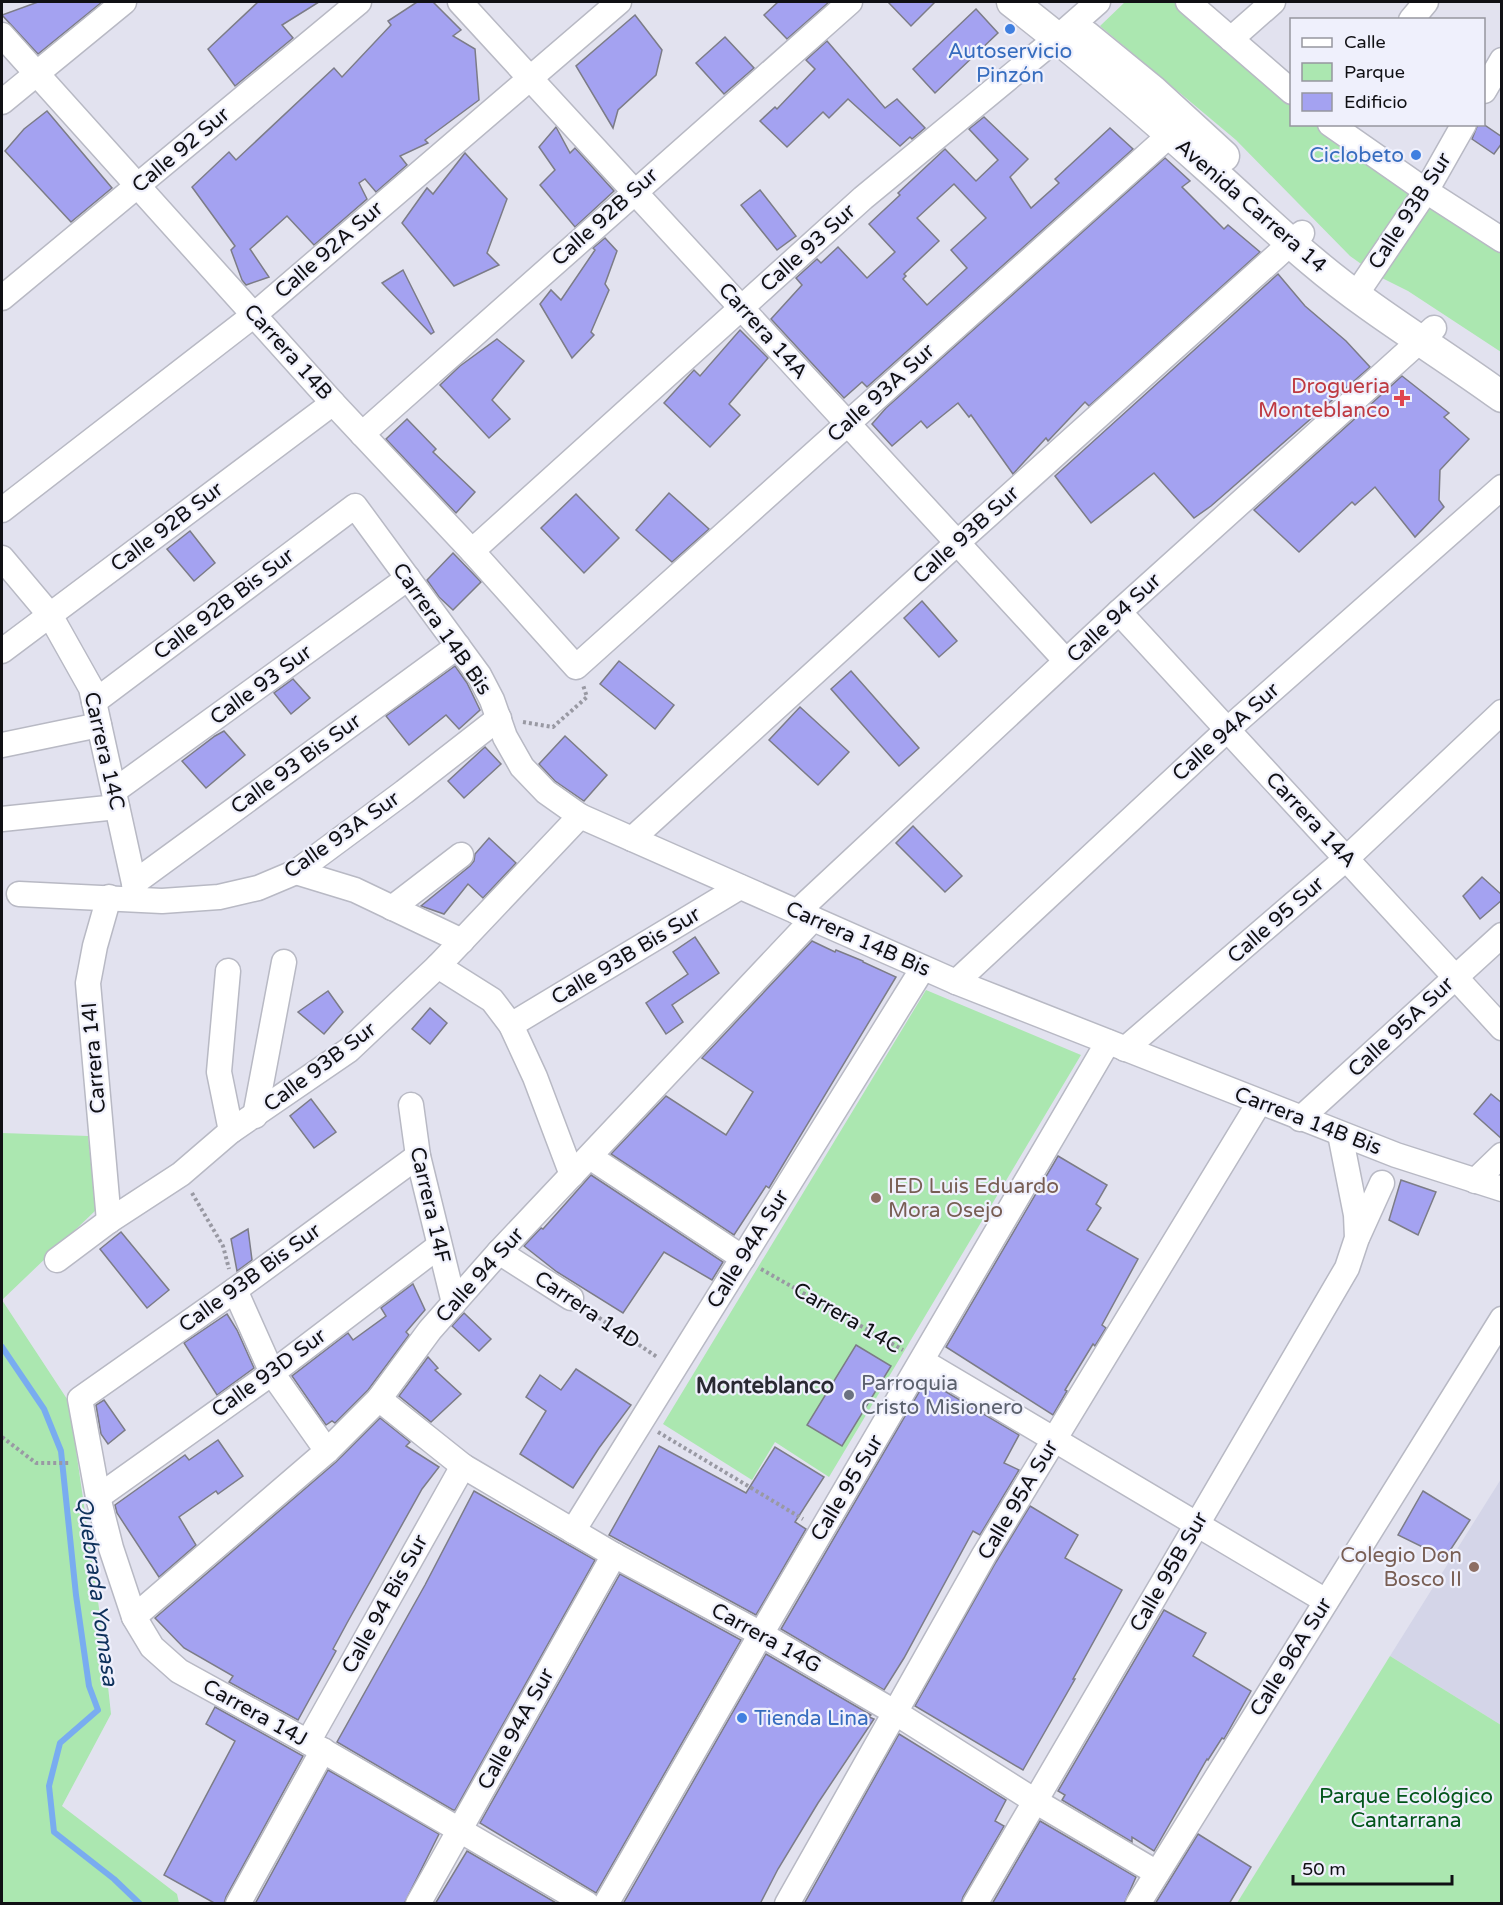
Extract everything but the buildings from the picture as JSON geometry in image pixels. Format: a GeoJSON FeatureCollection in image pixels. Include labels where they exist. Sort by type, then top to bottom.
{"type":"FeatureCollection","features":[{"type":"Feature","properties":{"kind":"main road","name":"Avenida Carrera 14"},"geometry":{"type":"LineString","coordinates":[[1012,2],[1065,31],[1178,127],[1297,238],[1330,258],[1359,290],[1427,334],[1502,374]]}},
{"type":"Feature","properties":{"kind":"main road","name":"Avenida Carrera 14"},"geometry":{"type":"LineString","coordinates":[[1043,2],[1065,31]]}},
{"type":"Feature","properties":{"kind":"main road","name":"Avenida Carrera 14"},"geometry":{"type":"LineString","coordinates":[[1427,334],[1502,397]]}},
{"type":"Feature","properties":{"kind":"street"},"geometry":{"type":"LineString","coordinates":[[2,102],[124,2]]}},
{"type":"Feature","properties":{"kind":"street","name":"Calle 92 Sur"},"geometry":{"type":"LineString","coordinates":[[2,298],[359,2]]}},
{"type":"Feature","properties":{"kind":"street","name":"Carrera 14A"},"geometry":{"type":"LineString","coordinates":[[460,2],[1066,661]]}},
{"type":"Feature","properties":{"kind":"street","name":"Calle 92A Sur"},"geometry":{"type":"LineString","coordinates":[[2,510],[254,315],[619,2]]}},
{"type":"Feature","properties":{"kind":"street","name":"Calle 92B Sur"},"geometry":{"type":"LineString","coordinates":[[362,434],[850,2]]}},
{"type":"Feature","properties":{"kind":"street","name":"Calle 93 Sur"},"geometry":{"type":"LineString","coordinates":[[472,551],[863,198],[1098,2]]}},
{"type":"Feature","properties":{"kind":"street"},"geometry":{"type":"LineString","coordinates":[[1188,2],[1290,90]]}},
{"type":"Feature","properties":{"kind":"street"},"geometry":{"type":"LineString","coordinates":[[1231,39],[1273,2]]}},
{"type":"Feature","properties":{"kind":"street"},"geometry":{"type":"LineString","coordinates":[[1413,18],[1426,2]]}},
{"type":"Feature","properties":{"kind":"street","name":"Carrera 14B"},"geometry":{"type":"LineString","coordinates":[[2,35],[333,403],[472,551],[576,667]]}},
{"type":"Feature","properties":{"kind":"street"},"geometry":{"type":"LineString","coordinates":[[1485,89],[1502,60]]}},
{"type":"Feature","properties":{"kind":"street"},"geometry":{"type":"LineString","coordinates":[[1333,126],[1426,191],[1502,240]]}},
{"type":"Feature","properties":{"kind":"street","name":"Calle 93B Sur"},"geometry":{"type":"LineString","coordinates":[[1359,290],[1426,191],[1463,126]]}},
{"type":"Feature","properties":{"kind":"street","name":"Calle 93A Sur"},"geometry":{"type":"LineString","coordinates":[[576,667],[1178,127]]}},
{"type":"Feature","properties":{"kind":"street","name":"Calle 93B Sur"},"geometry":{"type":"LineString","coordinates":[[632,839],[1297,238]]}},
{"type":"Feature","properties":{"kind":"street","name":"Calle 94 Sur"},"geometry":{"type":"LineString","coordinates":[[134,1617],[327,1451],[379,1399],[430,1330],[499,1252],[590,1156],[805,915],[1066,661],[1427,334]]}},
{"type":"Feature","properties":{"kind":"street","name":"Calle 92B Sur"},"geometry":{"type":"LineString","coordinates":[[2,651],[333,403]]}},
{"type":"Feature","properties":{"kind":"street","name":"Calle 94A Sur"},"geometry":{"type":"LineString","coordinates":[[956,982],[1227,730],[1502,487]]}},
{"type":"Feature","properties":{"kind":"street","name":"Carrera 14B Bis"},"geometry":{"type":"LineString","coordinates":[[355,506],[478,675],[492,700],[505,737],[522,767],[546,792],[580,816],[956,982],[1300,1119],[1395,1155],[1502,1189]]}},
{"type":"Feature","properties":{"kind":"street","name":"Calle 92B Bis Sur"},"geometry":{"type":"LineString","coordinates":[[2,744],[96,714],[355,506]]}},
{"type":"Feature","properties":{"kind":"street","name":"Carrera 14C"},"geometry":{"type":"LineString","coordinates":[[2,558],[50,615],[91,688],[136,891]]}},
{"type":"Feature","properties":{"kind":"street","name":"Calle 93 Sur"},"geometry":{"type":"LineString","coordinates":[[2,819],[116,799],[408,578]]}},
{"type":"Feature","properties":{"kind":"street","name":"Carrera 14A"},"geometry":{"type":"LineString","coordinates":[[1119,612],[1502,1028]]}},
{"type":"Feature","properties":{"kind":"street","name":"Calle 93 Bis Sur"},"geometry":{"type":"LineString","coordinates":[[136,891],[458,646]]}},
{"type":"Feature","properties":{"kind":"street","name":"Calle 95 Sur"},"geometry":{"type":"LineString","coordinates":[[606,1904],[761,1634],[922,1361],[1116,1046],[1347,858],[1502,712]]}},
{"type":"Feature","properties":{"kind":"street","name":"Calle 93A Sur"},"geometry":{"type":"LineString","coordinates":[[19,894],[109,897],[136,891],[162,901],[219,897],[258,888],[296,872],[499,718]]}},
{"type":"Feature","properties":{"kind":"street","name":"Calle 93B Sur"},"geometry":{"type":"LineString","coordinates":[[57,1260],[109,1221],[181,1174],[231,1131],[350,1050],[438,966],[580,816]]}},
{"type":"Feature","properties":{"kind":"street"},"geometry":{"type":"LineString","coordinates":[[392,908],[461,855]]}},
{"type":"Feature","properties":{"kind":"street"},"geometry":{"type":"LineString","coordinates":[[296,872],[355,890],[462,941]]}},
{"type":"Feature","properties":{"kind":"street","name":"Calle 93B Bis Sur"},"geometry":{"type":"LineString","coordinates":[[511,1025],[740,887]]}},
{"type":"Feature","properties":{"kind":"street","name":"Carrera 14I"},"geometry":{"type":"LineString","coordinates":[[109,897],[95,946],[88,983],[109,1221]]}},
{"type":"Feature","properties":{"kind":"street","name":"Calle 95A Sur"},"geometry":{"type":"LineString","coordinates":[[1300,1119],[1502,935]]}},
{"type":"Feature","properties":{"kind":"street"},"geometry":{"type":"LineString","coordinates":[[255,1116],[284,962]]}},
{"type":"Feature","properties":{"kind":"street"},"geometry":{"type":"LineString","coordinates":[[438,966],[492,1000],[511,1025],[535,1077],[572,1175]]}},
{"type":"Feature","properties":{"kind":"street","name":"Calle 94A Sur"},"geometry":{"type":"LineString","coordinates":[[573,1531],[923,968]]}},
{"type":"Feature","properties":{"kind":"street"},"geometry":{"type":"LineString","coordinates":[[228,971],[219,1072],[231,1131]]}},
{"type":"Feature","properties":{"kind":"street","name":"Calle 95A Sur"},"geometry":{"type":"LineString","coordinates":[[787,1904],[984,1555],[1260,1103]]}},
{"type":"Feature","properties":{"kind":"street","name":"Carrera 14F"},"geometry":{"type":"LineString","coordinates":[[411,1105],[418,1156],[454,1303]]}},
{"type":"Feature","properties":{"kind":"street","name":"Calle 95B Sur"},"geometry":{"type":"LineString","coordinates":[[1340,1134],[1356,1215],[1357,1238]]}},
{"type":"Feature","properties":{"kind":"street"},"geometry":{"type":"LineString","coordinates":[[1474,1181],[1502,1155]]}},
{"type":"Feature","properties":{"kind":"street","name":"Calle 93B Bis Sur"},"geometry":{"type":"LineString","coordinates":[[80,1399],[235,1290],[418,1156]]}},
{"type":"Feature","properties":{"kind":"street"},"geometry":{"type":"LineString","coordinates":[[590,1156],[742,1258]]}},
{"type":"Feature","properties":{"kind":"street","name":"Calle 95B Sur"},"geometry":{"type":"LineString","coordinates":[[975,1904],[1347,1268],[1357,1238],[1382,1183]]}},
{"type":"Feature","properties":{"kind":"street","name":"Calle 93D Sur"},"geometry":{"type":"LineString","coordinates":[[98,1497],[272,1373],[439,1246]]}},
{"type":"Feature","properties":{"kind":"street","name":"Carrera 14D"},"geometry":{"type":"LineString","coordinates":[[499,1252],[571,1298]]}},
{"type":"Feature","properties":{"kind":"street"},"geometry":{"type":"LineString","coordinates":[[235,1290],[272,1373],[327,1451]]}},
{"type":"Feature","properties":{"kind":"street","name":"Calle 96A Sur"},"geometry":{"type":"LineString","coordinates":[[1138,1904],[1502,1319]]}},
{"type":"Feature","properties":{"kind":"street","name":"Carrera 14C"},"geometry":{"type":"LineString","coordinates":[[922,1361],[1326,1601]]}},
{"type":"Feature","properties":{"kind":"street","name":"Carrera 14J"},"geometry":{"type":"LineString","coordinates":[[80,1399],[98,1497],[111,1548],[134,1617],[152,1647],[179,1671],[316,1746],[587,1904]]}},
{"type":"Feature","properties":{"kind":"street","name":"Carrera 14G"},"geometry":{"type":"LineString","coordinates":[[379,1399],[463,1466],[573,1531],[761,1634],[896,1713],[1035,1801],[1157,1873]]}},
{"type":"Feature","properties":{"kind":"street","name":"Calle 94 Bis Sur"},"geometry":{"type":"LineString","coordinates":[[238,1904],[316,1746],[463,1466]]}},
{"type":"Feature","properties":{"kind":"street","name":"Calle 94A Sur"},"geometry":{"type":"LineString","coordinates":[[418,1904],[614,1554]]}},
{"type":"Feature","properties":{"kind":"path"},"geometry":{"type":"LineString","coordinates":[[499,718],[554,727],[587,697],[576,667]]}},
{"type":"Feature","properties":{"kind":"path"},"geometry":{"type":"LineString","coordinates":[[181,1174],[223,1246],[235,1290]]}},
{"type":"Feature","properties":{"kind":"path","name":"Carrera 14C"},"geometry":{"type":"LineString","coordinates":[[742,1258],[922,1361]]}},
{"type":"Feature","properties":{"kind":"path","name":"Carrera 14D"},"geometry":{"type":"LineString","coordinates":[[571,1298],[674,1368]]}},
{"type":"Feature","properties":{"kind":"path"},"geometry":{"type":"LineString","coordinates":[[641,1422],[822,1530]]}},
{"type":"Feature","properties":{"kind":"path"},"geometry":{"type":"LineString","coordinates":[[2,1439],[36,1462],[69,1463]]}},
{"type":"Feature","properties":{"kind":"shaded area","name":"Colegio Don Bosco II"},"geometry":{"type":"Polygon","coordinates":[[[1501,1479],[1501,1725],[1390,1656],[1501,1479]]]}},
{"type":"Feature","properties":{"kind":"green space"},"geometry":{"type":"Polygon","coordinates":[[[1125,2],[1179,2],[1290,92],[1290,126],[1332,126],[1501,247],[1501,352],[1408,291],[1378,276],[1350,256],[1236,140],[1100,26],[1125,2]]]}},
{"type":"Feature","properties":{"kind":"green space"},"geometry":{"type":"Polygon","coordinates":[[[926,990],[1081,1055],[829,1477],[775,1442],[752,1480],[663,1424],[926,990]]]}},
{"type":"Feature","properties":{"kind":"green space"},"geometry":{"type":"Polygon","coordinates":[[[2,1133],[88,1136],[96,1210],[2,1300],[2,1133]]]}},
{"type":"Feature","properties":{"kind":"green space"},"geometry":{"type":"Polygon","coordinates":[[[2,1300],[69,1402],[101,1622],[111,1714],[62,1806],[177,1894],[179,1903],[2,1904],[2,1300]]]}},
{"type":"Feature","properties":{"kind":"green space","name":"Parque Ecológico Cantarrana"},"geometry":{"type":"Polygon","coordinates":[[[1390,1656],[1501,1725],[1501,1903],[1237,1903],[1390,1656]]]}},
{"type":"Feature","properties":{"kind":"waterway","name":"Quebrada Yomasa"},"geometry":{"type":"LineString","coordinates":[[2,1347],[44,1409],[61,1451],[76,1595],[89,1686],[98,1710],[60,1743],[49,1786],[54,1832],[114,1879],[140,1904]]}},
{"type":"Feature","properties":{"kind":"place","name":"Autoservicio Pinzón"},"geometry":{"type":"Point","coordinates":[1010,29]}},
{"type":"Feature","properties":{"kind":"place","name":"Ciclobeto"},"geometry":{"type":"Point","coordinates":[1416,155]}},
{"type":"Feature","properties":{"kind":"place","name":"Drogueria Monteblanco"},"geometry":{"type":"Point","coordinates":[1402,398]}},
{"type":"Feature","properties":{"kind":"place","name":"IED Luis Eduardo Mora Osejo"},"geometry":{"type":"Point","coordinates":[876,1198]}},
{"type":"Feature","properties":{"kind":"place","name":"Parroquia Cristo Misionero"},"geometry":{"type":"Point","coordinates":[849,1395]}},
{"type":"Feature","properties":{"kind":"place","name":"Colegio Don Bosco II"},"geometry":{"type":"Point","coordinates":[1474,1567]}},
{"type":"Feature","properties":{"kind":"place","name":"Tienda Lina"},"geometry":{"type":"Point","coordinates":[742,1718]}},
{"type":"Feature","properties":{"kind":"district","name":"Monteblanco"},"geometry":{"type":"Point","coordinates":[765,1386]}}]}
